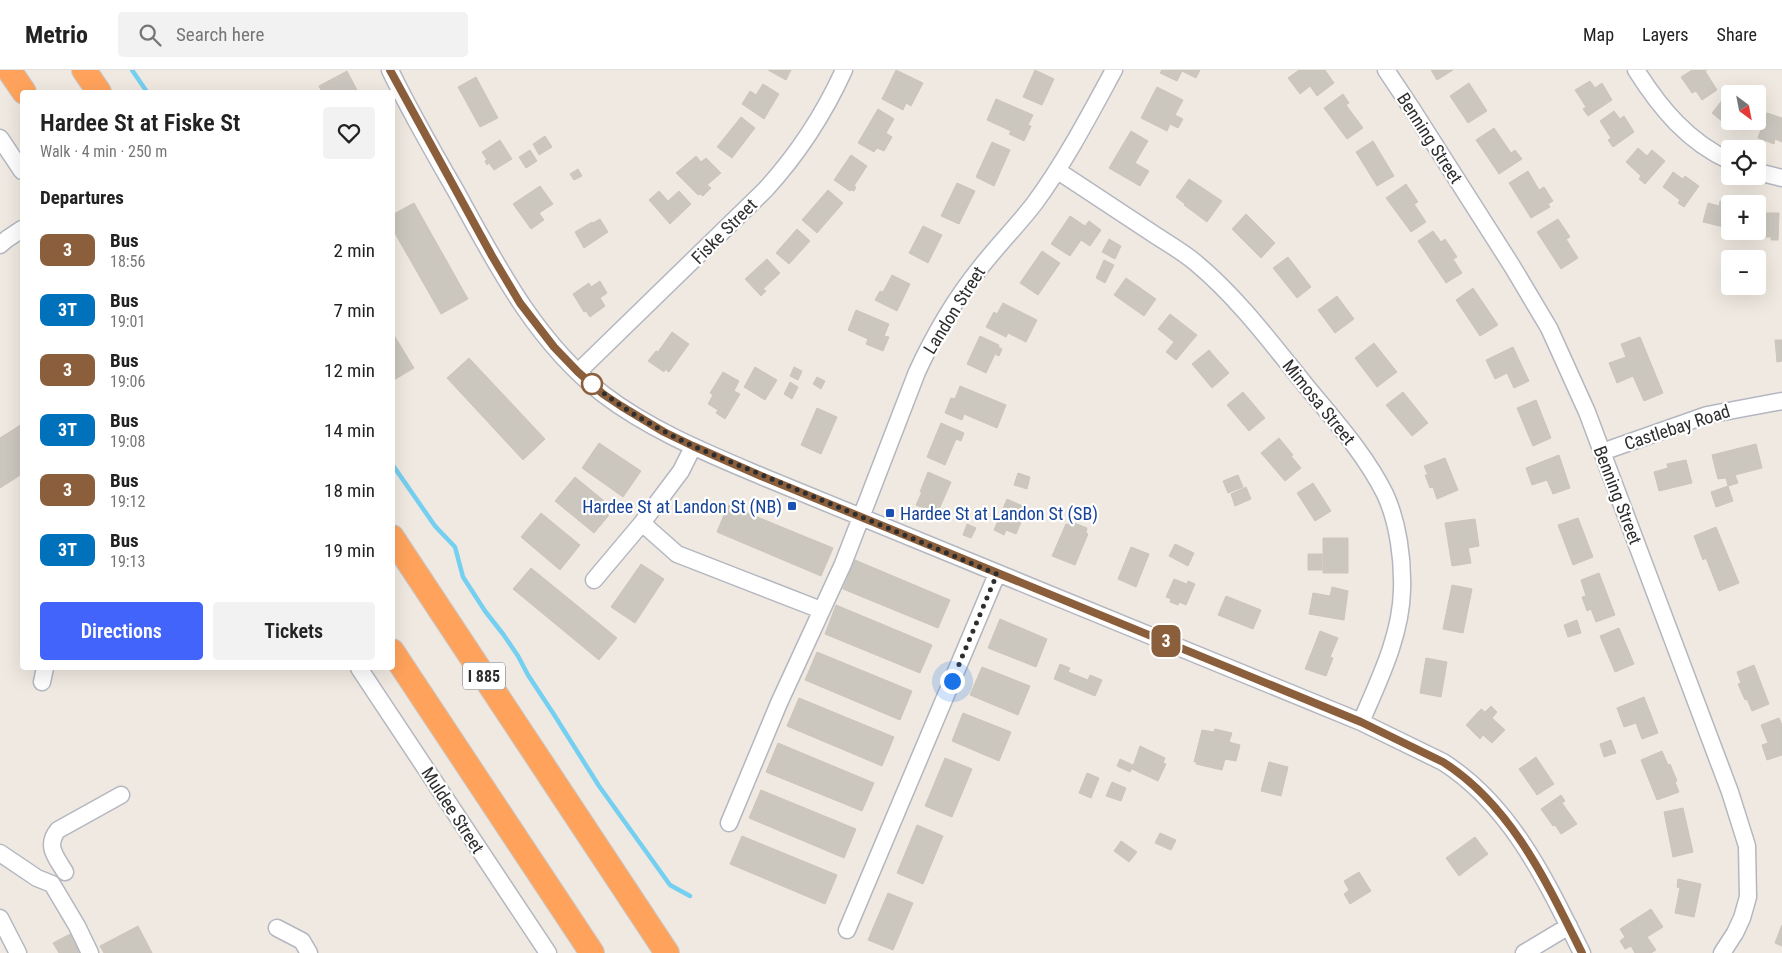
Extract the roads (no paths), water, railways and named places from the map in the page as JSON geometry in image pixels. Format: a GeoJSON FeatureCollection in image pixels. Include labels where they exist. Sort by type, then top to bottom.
{"type":"FeatureCollection","features":[{"type":"Feature","properties":{"kind":"highway"},"geometry":{"type":"LineString","coordinates":[[9,70],[23,90]]}},
{"type":"Feature","properties":{"kind":"highway"},"geometry":{"type":"LineString","coordinates":[[84,70],[98,90]]}},
{"type":"Feature","properties":{"kind":"highway","name":"I 885"},"geometry":{"type":"LineString","coordinates":[[395,542],[667,953]]}},
{"type":"Feature","properties":{"kind":"highway"},"geometry":{"type":"LineString","coordinates":[[395,655],[592,953]]}},
{"type":"Feature","properties":{"kind":"street"},"geometry":{"type":"LineString","coordinates":[[390,70],[492,256],[520,303],[554,347],[603,394],[664,432],[693,446],[861,518],[1361,722],[1443,762],[1455,769],[1475,786],[1496,809],[1523,844],[1542,872],[1582,953]]}},
{"type":"Feature","properties":{"kind":"street","name":"Fiske Street"},"geometry":{"type":"LineString","coordinates":[[578,372],[765,190],[787,165],[812,130],[834,92],[844,70]]}},
{"type":"Feature","properties":{"kind":"street","name":"Landon Street"},"geometry":{"type":"LineString","coordinates":[[729,823],[779,703],[843,564],[917,372],[927,351],[962,290],[1017,226],[1058,170],[1114,70]]}},
{"type":"Feature","properties":{"kind":"street","name":"Benning Street"},"geometry":{"type":"LineString","coordinates":[[1386,70],[1512,266],[1549,328],[1587,412],[1730,792],[1747,846],[1748,897],[1736,933],[1722,953]]}},
{"type":"Feature","properties":{"kind":"street"},"geometry":{"type":"LineString","coordinates":[[1636,70],[1653,97],[1674,121],[1696,141],[1721,156]]}},
{"type":"Feature","properties":{"kind":"street"},"geometry":{"type":"LineString","coordinates":[[2,145],[20,168]]}},
{"type":"Feature","properties":{"kind":"street","name":"Mimosa Street"},"geometry":{"type":"LineString","coordinates":[[1058,170],[1194,262],[1217,282],[1244,309],[1349,438],[1371,468],[1385,495],[1397,534],[1402,570],[1401,608],[1398,625],[1379,680],[1361,722]]}},
{"type":"Feature","properties":{"kind":"street"},"geometry":{"type":"LineString","coordinates":[[1766,174],[1782,178]]}},
{"type":"Feature","properties":{"kind":"street"},"geometry":{"type":"LineString","coordinates":[[2,237],[20,231]]}},
{"type":"Feature","properties":{"kind":"street","name":"Castlebay Road"},"geometry":{"type":"LineString","coordinates":[[1602,452],[1707,415],[1782,401]]}},
{"type":"Feature","properties":{"kind":"street"},"geometry":{"type":"LineString","coordinates":[[594,580],[682,471],[693,446]]}},
{"type":"Feature","properties":{"kind":"street"},"geometry":{"type":"LineString","coordinates":[[642,522],[677,554],[821,610]]}},
{"type":"Feature","properties":{"kind":"street"},"geometry":{"type":"LineString","coordinates":[[847,930],[997,574]]}},
{"type":"Feature","properties":{"kind":"street","name":"Muldee Street"},"geometry":{"type":"LineString","coordinates":[[360,670],[548,953]]}},
{"type":"Feature","properties":{"kind":"street"},"geometry":{"type":"LineString","coordinates":[[65,872],[51,844],[53,836],[58,830],[120,795]]}},
{"type":"Feature","properties":{"kind":"street"},"geometry":{"type":"LineString","coordinates":[[0,853],[37,878],[52,884],[77,926],[90,953]]}},
{"type":"Feature","properties":{"kind":"street"},"geometry":{"type":"LineString","coordinates":[[0,918],[18,953]]}},
{"type":"Feature","properties":{"kind":"street"},"geometry":{"type":"LineString","coordinates":[[1524,953],[1569,926]]}},
{"type":"Feature","properties":{"kind":"street"},"geometry":{"type":"LineString","coordinates":[[277,928],[302,940],[309,953]]}},
{"type":"Feature","properties":{"kind":"waterway"},"geometry":{"type":"LineString","coordinates":[[132,70],[146,90]]}},
{"type":"Feature","properties":{"kind":"waterway"},"geometry":{"type":"LineString","coordinates":[[395,468],[435,526],[455,547],[463,577],[518,656],[528,675],[599,786],[670,885],[690,896]]}},
{"type":"Feature","properties":{"kind":"place","name":"Hardee St at Landon St (NB)"},"geometry":{"type":"Point","coordinates":[792,506]}},
{"type":"Feature","properties":{"kind":"place","name":"Hardee St at Landon St (SB)"},"geometry":{"type":"Point","coordinates":[890,513]}}]}
